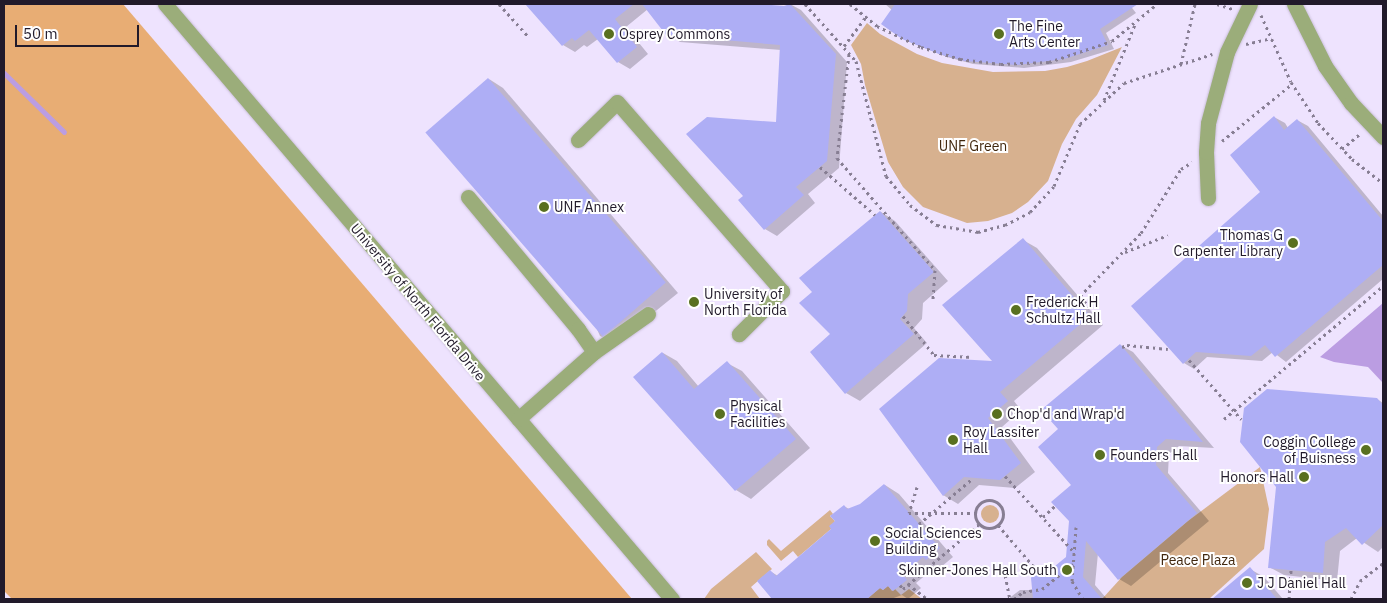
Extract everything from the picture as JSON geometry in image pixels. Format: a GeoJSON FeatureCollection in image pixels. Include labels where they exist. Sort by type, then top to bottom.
{"type":"FeatureCollection","features":[{"type":"Feature","properties":{"kind":"street","name":"University of North Florida Drive"},"geometry":{"type":"LineString","coordinates":[[165,4],[672,599]]}},
{"type":"Feature","properties":{"kind":"street"},"geometry":{"type":"LineString","coordinates":[[1294,4],[1325,66],[1351,102],[1383,137]]}},
{"type":"Feature","properties":{"kind":"street"},"geometry":{"type":"LineString","coordinates":[[1208,198],[1206,152],[1208,123],[1229,48],[1247,9]]}},
{"type":"Feature","properties":{"kind":"street"},"geometry":{"type":"LineString","coordinates":[[578,140],[617,102],[782,291],[739,334]]}},
{"type":"Feature","properties":{"kind":"street"},"geometry":{"type":"LineString","coordinates":[[468,197],[578,329],[594,352]]}},
{"type":"Feature","properties":{"kind":"street"},"geometry":{"type":"LineString","coordinates":[[518,419],[594,352],[648,314]]}},
{"type":"Feature","properties":{"kind":"path"},"geometry":{"type":"LineString","coordinates":[[499,4],[527,35]]}},
{"type":"Feature","properties":{"kind":"path"},"geometry":{"type":"LineString","coordinates":[[805,4],[856,61],[875,140],[886,176],[910,204],[937,225],[978,232],[1004,225],[1030,212],[1054,186],[1080,124],[1124,83],[1229,48],[1271,38]]}},
{"type":"Feature","properties":{"kind":"path"},"geometry":{"type":"LineString","coordinates":[[850,4],[877,26],[921,47],[960,59],[1001,64],[1049,62],[1112,42],[1157,4]]}},
{"type":"Feature","properties":{"kind":"path"},"geometry":{"type":"LineString","coordinates":[[1180,64],[1195,4]]}},
{"type":"Feature","properties":{"kind":"path"},"geometry":{"type":"LineString","coordinates":[[1247,9],[1260,13],[1292,84],[1318,123],[1334,141],[1383,183]]}},
{"type":"Feature","properties":{"kind":"path"},"geometry":{"type":"LineString","coordinates":[[844,46],[866,17]]}},
{"type":"Feature","properties":{"kind":"path"},"geometry":{"type":"LineString","coordinates":[[1103,102],[1136,22]]}},
{"type":"Feature","properties":{"kind":"path"},"geometry":{"type":"LineString","coordinates":[[850,53],[837,158],[935,270],[933,301]]}},
{"type":"Feature","properties":{"kind":"path"},"geometry":{"type":"LineString","coordinates":[[1090,308],[1080,296],[1123,253],[1150,222],[1181,169],[1206,152],[1292,84]]}},
{"type":"Feature","properties":{"kind":"path"},"geometry":{"type":"LineString","coordinates":[[820,167],[875,215]]}},
{"type":"Feature","properties":{"kind":"path"},"geometry":{"type":"LineString","coordinates":[[1123,253],[1168,235]]}},
{"type":"Feature","properties":{"kind":"path"},"geometry":{"type":"LineString","coordinates":[[1224,419],[1383,286]]}},
{"type":"Feature","properties":{"kind":"path"},"geometry":{"type":"LineString","coordinates":[[903,316],[934,355],[973,357]]}},
{"type":"Feature","properties":{"kind":"path"},"geometry":{"type":"LineString","coordinates":[[1122,348],[1127,345],[1168,349]]}},
{"type":"Feature","properties":{"kind":"path"},"geometry":{"type":"LineString","coordinates":[[1189,360],[1241,419]]}},
{"type":"Feature","properties":{"kind":"path"},"geometry":{"type":"LineString","coordinates":[[1005,476],[1074,552]]}},
{"type":"Feature","properties":{"kind":"path"},"geometry":{"type":"LineString","coordinates":[[919,524],[973,478]]}},
{"type":"Feature","properties":{"kind":"path"},"geometry":{"type":"LineString","coordinates":[[917,486],[909,513],[975,513]]}},
{"type":"Feature","properties":{"kind":"path"},"geometry":{"type":"LineString","coordinates":[[975,513],[982,502],[996,502],[1003,513],[998,525]]}},
{"type":"Feature","properties":{"kind":"path"},"geometry":{"type":"LineString","coordinates":[[1043,517],[1055,506]]}},
{"type":"Feature","properties":{"kind":"path"},"geometry":{"type":"LineString","coordinates":[[975,513],[979,524],[988,528],[998,525]]}},
{"type":"Feature","properties":{"kind":"path"},"geometry":{"type":"LineString","coordinates":[[900,585],[903,589],[979,524]]}},
{"type":"Feature","properties":{"kind":"path"},"geometry":{"type":"LineString","coordinates":[[998,525],[1035,568],[1042,568]]}},
{"type":"Feature","properties":{"kind":"path"},"geometry":{"type":"LineString","coordinates":[[1076,527],[1072,581],[1083,599]]}},
{"type":"Feature","properties":{"kind":"path"},"geometry":{"type":"LineString","coordinates":[[1351,599],[1360,581],[1383,563]]}},
{"type":"Feature","properties":{"kind":"path"},"geometry":{"type":"LineString","coordinates":[[1014,599],[1023,592],[1042,589],[1074,564]]}},
{"type":"Feature","properties":{"kind":"path"},"geometry":{"type":"LineString","coordinates":[[1004,569],[1010,599]]}},
{"type":"Feature","properties":{"kind":"path"},"geometry":{"type":"LineString","coordinates":[[1289,599],[1291,570]]}},
{"type":"Feature","properties":{"kind":"path"},"geometry":{"type":"LineString","coordinates":[[908,584],[926,599]]}},
{"type":"Feature","properties":{"kind":"green space","name":"UNF Green"},"geometry":{"type":"Polygon","coordinates":[[[867,23],[880,34],[917,54],[942,63],[993,72],[1045,71],[1067,67],[1122,47],[1097,95],[1076,119],[1062,144],[1048,181],[1028,202],[1012,213],[988,221],[967,223],[923,207],[903,187],[888,162],[865,85],[861,64],[851,45],[867,23]]]}},
{"type":"Feature","properties":{"kind":"green space","name":"Peace Plaza"},"geometry":{"type":"Polygon","coordinates":[[[1260,467],[1269,509],[1264,549],[1209,599],[1102,599],[1122,577],[1188,521],[1260,467]]]}},
{"type":"Feature","properties":{"kind":"green space"},"geometry":{"type":"Polygon","coordinates":[[[990,505],[996,508],[999,514],[996,520],[990,523],[984,520],[981,514],[984,508],[990,505]]]}},
{"type":"Feature","properties":{"kind":"green space"},"geometry":{"type":"Polygon","coordinates":[[[830,510],[833,514],[830,516],[835,521],[831,529],[798,557],[793,551],[781,561],[767,545],[769,539],[781,551],[830,510]]]}},
{"type":"Feature","properties":{"kind":"green space"},"geometry":{"type":"Polygon","coordinates":[[[756,552],[772,569],[751,587],[760,599],[704,599],[711,589],[756,552]]]}},
{"type":"Feature","properties":{"kind":"green space"},"geometry":{"type":"Polygon","coordinates":[[[888,586],[892,591],[895,589],[901,595],[909,589],[922,599],[867,599],[880,588],[883,590],[888,586]]]}},
{"type":"Feature","properties":{"kind":"shaded area"},"geometry":{"type":"Polygon","coordinates":[[[4,4],[123,4],[632,599],[12,599],[4,591],[4,4]]]}},
{"type":"Feature","properties":{"kind":"shaded area"},"geometry":{"type":"Polygon","coordinates":[[[1383,303],[1383,383],[1368,367],[1334,362],[1320,357],[1383,303]]]}},
{"type":"Feature","properties":{"kind":"building","name":"Osprey Commons"},"geometry":{"type":"Polygon","coordinates":[[[525,4],[634,4],[615,19],[637,47],[617,63],[589,30],[575,41],[572,38],[562,46],[525,4]]]}},
{"type":"Feature","properties":{"kind":"building"},"geometry":{"type":"Polygon","coordinates":[[[642,4],[759,4],[784,6],[790,4],[836,54],[827,161],[796,187],[804,195],[764,230],[738,200],[743,196],[686,134],[707,117],[776,122],[780,45],[666,35],[642,4]]]}},
{"type":"Feature","properties":{"kind":"building","name":"The Fine Arts Center"},"geometry":{"type":"Polygon","coordinates":[[[895,4],[1138,4],[1100,29],[1108,45],[1064,59],[1017,65],[965,61],[939,54],[902,39],[881,24],[895,4]]]}},
{"type":"Feature","properties":{"kind":"building","name":"UNF Annex"},"geometry":{"type":"Polygon","coordinates":[[[488,78],[666,283],[603,337],[425,132],[488,78]]]}},
{"type":"Feature","properties":{"kind":"building","name":"Thomas G Carpenter Library"},"geometry":{"type":"Polygon","coordinates":[[[1274,116],[1284,130],[1297,119],[1383,221],[1383,265],[1275,357],[1265,345],[1251,356],[1196,352],[1183,364],[1131,306],[1260,192],[1230,155],[1274,116]]]}},
{"type":"Feature","properties":{"kind":"building"},"geometry":{"type":"Polygon","coordinates":[[[880,211],[934,272],[908,294],[907,311],[900,319],[914,334],[845,394],[810,352],[830,334],[799,303],[812,292],[799,278],[880,211]]]}},
{"type":"Feature","properties":{"kind":"building"},"geometry":{"type":"Polygon","coordinates":[[[1023,238],[1090,316],[1000,392],[1008,401],[988,418],[1021,463],[1000,480],[964,477],[943,496],[879,409],[939,358],[992,361],[942,305],[1023,238]]]}},
{"type":"Feature","properties":{"kind":"building","name":"Founders Hall"},"geometry":{"type":"Polygon","coordinates":[[[1120,344],[1203,442],[1166,439],[1157,447],[1156,465],[1197,513],[1118,580],[1086,541],[1083,577],[1102,599],[1033,599],[1031,578],[1033,574],[1045,566],[1055,566],[1066,557],[1069,521],[1051,502],[1071,485],[1038,447],[1058,429],[1041,410],[1120,344]]]}},
{"type":"Feature","properties":{"kind":"building","name":"Physical Facilities"},"geometry":{"type":"Polygon","coordinates":[[[662,352],[694,389],[727,361],[796,439],[735,491],[633,377],[662,352]]]}},
{"type":"Feature","properties":{"kind":"building","name":"Honors Hall"},"geometry":{"type":"Polygon","coordinates":[[[1267,389],[1377,398],[1383,405],[1383,525],[1362,545],[1346,528],[1325,542],[1323,573],[1268,568],[1276,487],[1240,442],[1244,408],[1267,389]]]}},
{"type":"Feature","properties":{"kind":"building","name":"Social Sciences Building"},"geometry":{"type":"Polygon","coordinates":[[[884,484],[940,548],[926,560],[923,557],[902,574],[907,580],[893,591],[888,586],[883,590],[880,588],[867,599],[772,599],[757,581],[770,570],[776,576],[831,529],[829,526],[835,521],[830,516],[844,505],[847,509],[860,504],[884,484]]]}},
{"type":"Feature","properties":{"kind":"building","name":"J J Daniel Hall"},"geometry":{"type":"Polygon","coordinates":[[[1250,567],[1277,599],[1212,599],[1250,567]]]}},
{"type":"Feature","properties":{"kind":"waterway"},"geometry":{"type":"LineString","coordinates":[[4,73],[64,132]]}},
{"type":"Feature","properties":{"kind":"place","name":"Osprey Commons"},"geometry":{"type":"Point","coordinates":[609,34]}},
{"type":"Feature","properties":{"kind":"place","name":"The Fine Arts Center"},"geometry":{"type":"Point","coordinates":[999,34]}},
{"type":"Feature","properties":{"kind":"place","name":"UNF Annex"},"geometry":{"type":"Point","coordinates":[544,207]}},
{"type":"Feature","properties":{"kind":"place","name":"Thomas G Carpenter Library"},"geometry":{"type":"Point","coordinates":[1293,243]}},
{"type":"Feature","properties":{"kind":"place","name":"University of North Florida"},"geometry":{"type":"Point","coordinates":[694,302]}},
{"type":"Feature","properties":{"kind":"place","name":"Frederick H Schultz Hall"},"geometry":{"type":"Point","coordinates":[1016,310]}},
{"type":"Feature","properties":{"kind":"place","name":"Physical Facilities"},"geometry":{"type":"Point","coordinates":[720,414]}},
{"type":"Feature","properties":{"kind":"place","name":"Chop'd and Wrap'd"},"geometry":{"type":"Point","coordinates":[997,414]}},
{"type":"Feature","properties":{"kind":"place","name":"Roy Lassiter Hall"},"geometry":{"type":"Point","coordinates":[953,440]}},
{"type":"Feature","properties":{"kind":"place","name":"Coggin College of Buisness"},"geometry":{"type":"Point","coordinates":[1366,450]}},
{"type":"Feature","properties":{"kind":"place","name":"Founders Hall"},"geometry":{"type":"Point","coordinates":[1100,455]}},
{"type":"Feature","properties":{"kind":"place","name":"Honors Hall"},"geometry":{"type":"Point","coordinates":[1304,477]}},
{"type":"Feature","properties":{"kind":"place","name":"Social Sciences Building"},"geometry":{"type":"Point","coordinates":[875,541]}},
{"type":"Feature","properties":{"kind":"place","name":"Skinner-Jones Hall South"},"geometry":{"type":"Point","coordinates":[1067,570]}},
{"type":"Feature","properties":{"kind":"place","name":"J J Daniel Hall"},"geometry":{"type":"Point","coordinates":[1247,583]}}]}
